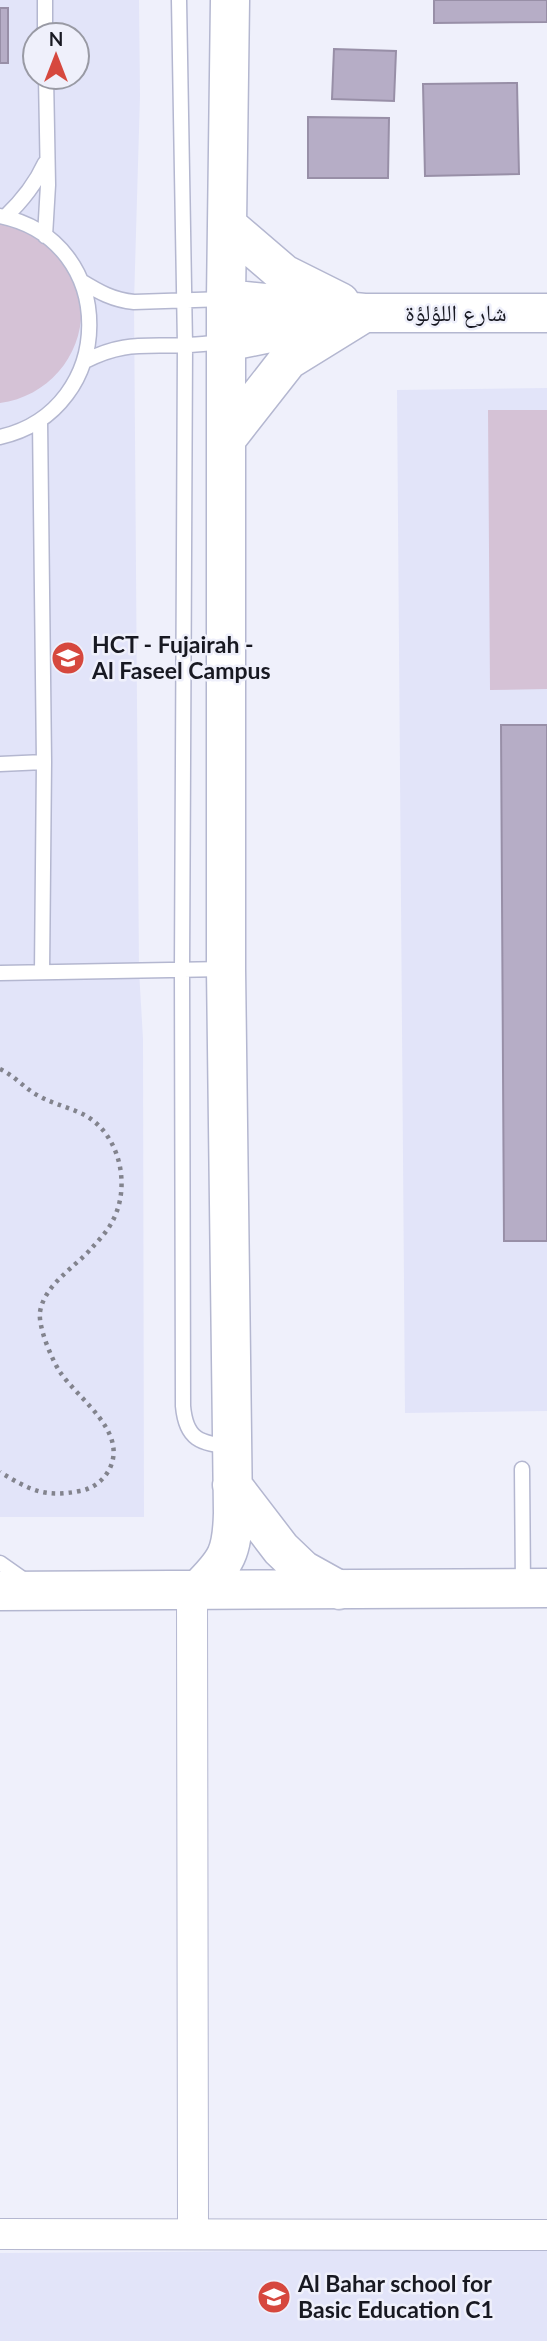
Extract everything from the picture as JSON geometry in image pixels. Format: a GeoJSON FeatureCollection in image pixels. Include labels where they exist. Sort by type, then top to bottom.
{"type":"FeatureCollection","features":[{"type":"Feature","properties":{"kind":"street"},"geometry":{"type":"LineString","coordinates":[[193,2233],[196,1589],[224,1563],[230,1551],[233,1532],[226,969],[226,299],[230,0]]}},
{"type":"Feature","properties":{"kind":"street"},"geometry":{"type":"LineString","coordinates":[[228,226],[284,274],[365,313]]}},
{"type":"Feature","properties":{"kind":"street","name":"شارع اللؤلؤة"},"geometry":{"type":"LineString","coordinates":[[226,299],[365,313],[547,313]]}},
{"type":"Feature","properties":{"kind":"street"},"geometry":{"type":"LineString","coordinates":[[227,438],[288,360],[365,313]]}},
{"type":"Feature","properties":{"kind":"street","name":"شارع اللؤلؤة"},"geometry":{"type":"LineString","coordinates":[[226,341],[365,313]]}},
{"type":"Feature","properties":{"kind":"street"},"geometry":{"type":"LineString","coordinates":[[232,1485],[303,1570],[339,1590]]}},
{"type":"Feature","properties":{"kind":"street"},"geometry":{"type":"LineString","coordinates":[[0,1591],[535,1588]]}},
{"type":"Feature","properties":{"kind":"street"},"geometry":{"type":"LineString","coordinates":[[0,2234],[547,2235]]}},
{"type":"Feature","properties":{"kind":"lane"},"geometry":{"type":"LineString","coordinates":[[45,0],[45,21]]}},
{"type":"Feature","properties":{"kind":"lane"},"geometry":{"type":"LineString","coordinates":[[179,0],[185,345],[182,969],[184,1422],[192,1436],[205,1444],[232,1447]]}},
{"type":"Feature","properties":{"kind":"lane"},"geometry":{"type":"LineString","coordinates":[[45,236],[48,185],[46,91]]}},
{"type":"Feature","properties":{"kind":"lane"},"geometry":{"type":"LineString","coordinates":[[2,217],[22,201],[37,181],[47,159]]}},
{"type":"Feature","properties":{"kind":"lane"},"geometry":{"type":"LineString","coordinates":[[0,437],[22,430],[40,420],[67,395],[85,362],[90,321],[81,281],[66,257],[45,236],[19,222],[2,217]]}},
{"type":"Feature","properties":{"kind":"lane"},"geometry":{"type":"LineString","coordinates":[[81,281],[109,297],[120,300],[226,299]]}},
{"type":"Feature","properties":{"kind":"lane"},"geometry":{"type":"LineString","coordinates":[[85,362],[123,346],[226,341]]}},
{"type":"Feature","properties":{"kind":"lane"},"geometry":{"type":"LineString","coordinates":[[40,420],[44,762],[42,972]]}},
{"type":"Feature","properties":{"kind":"lane"},"geometry":{"type":"LineString","coordinates":[[0,764],[44,762]]}},
{"type":"Feature","properties":{"kind":"lane"},"geometry":{"type":"LineString","coordinates":[[0,972],[226,969]]}},
{"type":"Feature","properties":{"kind":"lane"},"geometry":{"type":"LineString","coordinates":[[522,1469],[535,1588]]}},
{"type":"Feature","properties":{"kind":"lane"},"geometry":{"type":"LineString","coordinates":[[0,1563],[40,1591]]}},
{"type":"Feature","properties":{"kind":"path"},"geometry":{"type":"LineString","coordinates":[[0,1069],[10,1073],[38,1096],[89,1118],[108,1134],[118,1157],[122,1192],[112,1222],[46,1294],[39,1314],[46,1342],[60,1372],[102,1421],[113,1442],[114,1460],[104,1479],[84,1490],[54,1495],[25,1487],[0,1472]]}},
{"type":"Feature","properties":{"kind":"shaded area","name":"HCT - Fujairah - Al Faseel Campus"},"geometry":{"type":"Polygon","coordinates":[[[0,0],[139,0],[140,96],[134,302],[139,970],[143,1039],[144,1517],[0,1517],[0,0]]]}},
{"type":"Feature","properties":{"kind":"shaded area"},"geometry":{"type":"Polygon","coordinates":[[[0,218],[26,225],[72,271],[80,295],[81,314],[79,333],[63,366],[36,390],[0,403],[0,218]]]}},
{"type":"Feature","properties":{"kind":"shaded area"},"geometry":{"type":"Polygon","coordinates":[[[547,388],[547,1411],[405,1413],[397,390],[547,388]]]}},
{"type":"Feature","properties":{"kind":"shaded area"},"geometry":{"type":"Polygon","coordinates":[[[488,410],[547,410],[547,689],[490,690],[488,410]]]}},
{"type":"Feature","properties":{"kind":"shaded area","name":"Al Bahar school for Basic Education C1"},"geometry":{"type":"Polygon","coordinates":[[[547,2249],[547,2341],[0,2341],[0,2253],[547,2249]]]}},
{"type":"Feature","properties":{"kind":"building"},"geometry":{"type":"Polygon","coordinates":[[[434,0],[547,0],[547,22],[434,23],[434,0]]]}},
{"type":"Feature","properties":{"kind":"building"},"geometry":{"type":"Polygon","coordinates":[[[0,8],[8,8],[8,63],[0,63],[0,8]]]}},
{"type":"Feature","properties":{"kind":"building"},"geometry":{"type":"Polygon","coordinates":[[[334,49],[396,51],[394,101],[332,99],[334,49]]]}},
{"type":"Feature","properties":{"kind":"building"},"geometry":{"type":"Polygon","coordinates":[[[517,83],[519,174],[425,176],[423,84],[517,83]]]}},
{"type":"Feature","properties":{"kind":"building"},"geometry":{"type":"Polygon","coordinates":[[[308,117],[389,118],[388,178],[308,178],[308,117]]]}},
{"type":"Feature","properties":{"kind":"building"},"geometry":{"type":"Polygon","coordinates":[[[501,725],[547,725],[547,1241],[504,1241],[501,725]]]}},
{"type":"Feature","properties":{"kind":"place","name":"HCT - Fujairah - Al Faseel Campus"},"geometry":{"type":"Point","coordinates":[68,658]}},
{"type":"Feature","properties":{"kind":"place","name":"Al Bahar school for Basic Education C1"},"geometry":{"type":"Point","coordinates":[274,2297]}}]}
